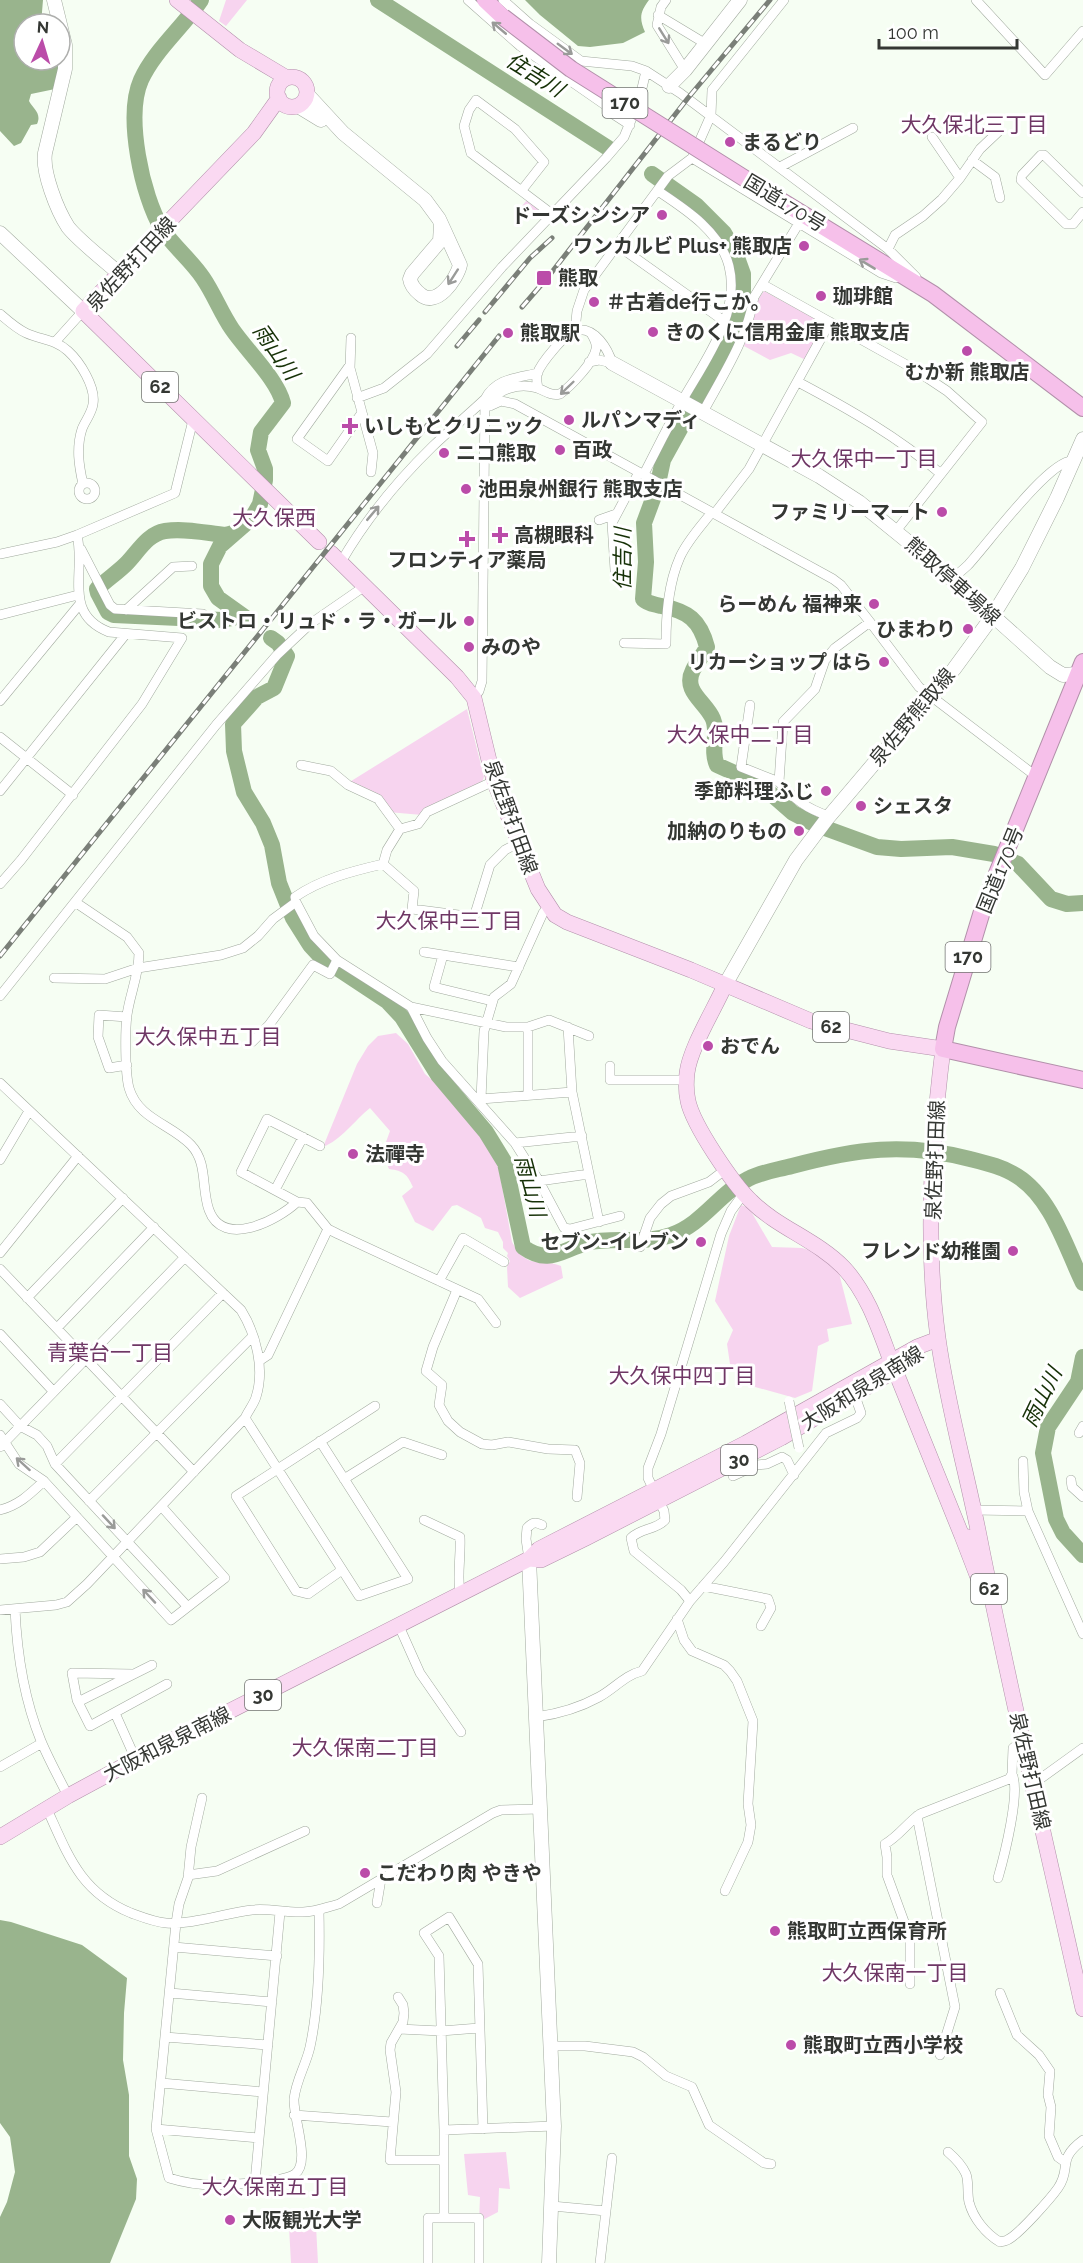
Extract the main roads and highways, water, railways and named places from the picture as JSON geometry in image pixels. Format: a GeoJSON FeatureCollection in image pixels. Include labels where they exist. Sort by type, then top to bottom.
{"type":"FeatureCollection","features":[{"type":"Feature","properties":{"kind":"highway","name":"国道170号"},"geometry":{"type":"LineString","coordinates":[[485,0],[503,8],[571,69],[927,290],[1083,408]]}},
{"type":"Feature","properties":{"kind":"highway","name":"国道170号"},"geometry":{"type":"LineString","coordinates":[[943,1049],[964,967],[984,908],[1081,670]]}},
{"type":"Feature","properties":{"kind":"highway"},"geometry":{"type":"LineString","coordinates":[[943,1049],[1083,1080]]}},
{"type":"Feature","properties":{"kind":"main road"},"geometry":{"type":"LineString","coordinates":[[177,0],[240,50],[287,78],[296,78],[303,82],[290,99],[240,50]]}},
{"type":"Feature","properties":{"kind":"main road","name":"泉佐野打田線"},"geometry":{"type":"LineString","coordinates":[[287,78],[281,82],[290,99],[254,133],[83,312],[319,542]]}},
{"type":"Feature","properties":{"kind":"main road","name":"泉佐野打田線"},"geometry":{"type":"LineString","coordinates":[[336,557],[457,677],[474,698],[494,781],[538,889],[555,915],[567,922],[691,970],[820,1024],[886,1041],[943,1049],[933,1164],[933,1277],[938,1339],[998,1634],[1024,1740],[1083,2009]]}},
{"type":"Feature","properties":{"kind":"main road","name":"62"},"geometry":{"type":"LineString","coordinates":[[725,985],[689,1062],[688,1102],[696,1120],[750,1201],[822,1249],[843,1267],[865,1298],[962,1536],[998,1634]]}},
{"type":"Feature","properties":{"kind":"main road","name":"大阪和泉泉南線"},"geometry":{"type":"LineString","coordinates":[[0,1837],[68,1796],[136,1760],[460,1594],[529,1559],[541,1560],[551,1556],[804,1412],[893,1366],[938,1339]]}},
{"type":"Feature","properties":{"kind":"main road","name":"大阪和泉泉南線"},"geometry":{"type":"LineString","coordinates":[[656,1496],[781,1438],[855,1396],[893,1366]]}},
{"type":"Feature","properties":{"kind":"main road"},"geometry":{"type":"LineString","coordinates":[[962,1536],[968,1539],[974,1538],[978,1532]]}},
{"type":"Feature","properties":{"kind":"waterway","name":"雨山川"},"geometry":{"type":"LineString","coordinates":[[201,0],[153,59],[141,80],[136,95],[135,134],[142,177],[162,229],[203,278],[238,338],[275,384],[283,403],[261,432],[258,450],[265,469],[265,480],[260,504],[252,518],[220,546],[211,564],[211,586],[218,598],[246,618]]}},
{"type":"Feature","properties":{"kind":"waterway","name":"住吉川"},"geometry":{"type":"LineString","coordinates":[[378,0],[608,148]]}},
{"type":"Feature","properties":{"kind":"waterway","name":"住吉川"},"geometry":{"type":"LineString","coordinates":[[652,174],[696,205],[724,233],[735,252],[743,274],[743,293],[737,318],[726,346],[663,460],[657,488],[644,523],[646,562],[643,599],[651,604],[679,611],[692,618],[701,630],[707,647],[693,670],[690,684],[715,724],[714,753],[717,765],[761,785],[793,813],[814,824],[877,847],[901,849],[952,847],[994,854],[1018,864],[1051,899],[1067,904],[1083,903]]}},
{"type":"Feature","properties":{"kind":"waterway"},"geometry":{"type":"LineString","coordinates":[[233,533],[226,535],[180,530],[159,533],[148,540],[126,564],[97,589],[108,612],[114,615],[222,620],[243,616]]}},
{"type":"Feature","properties":{"kind":"waterway","name":"雨山川"},"geometry":{"type":"LineString","coordinates":[[271,638],[278,643],[287,656],[274,688],[257,697],[233,724],[234,751],[244,792],[263,823],[272,845],[279,883],[293,918],[310,945],[322,958],[387,1001],[402,1017],[438,1075],[486,1132],[505,1163],[523,1247],[547,1256],[597,1241],[660,1238],[692,1224],[728,1192],[758,1175],[838,1155],[902,1149],[970,1159],[1017,1176],[1029,1185],[1049,1210],[1083,1283]]}},
{"type":"Feature","properties":{"kind":"waterway","name":"雨山川"},"geometry":{"type":"LineString","coordinates":[[1083,1357],[1078,1382],[1048,1427],[1043,1453],[1056,1519],[1063,1533],[1083,1555]]}},
{"type":"Feature","properties":{"kind":"railway"},"geometry":{"type":"LineString","coordinates":[[522,307],[688,98],[770,0]]}},
{"type":"Feature","properties":{"kind":"railway"},"geometry":{"type":"LineString","coordinates":[[485,312],[530,258],[552,238]]}},
{"type":"Feature","properties":{"kind":"railway"},"geometry":{"type":"LineString","coordinates":[[457,346],[479,320]]}},
{"type":"Feature","properties":{"kind":"railway"},"geometry":{"type":"LineString","coordinates":[[0,956],[499,336]]}},
{"type":"Feature","properties":{"kind":"place","name":"まるどり"},"geometry":{"type":"Point","coordinates":[730,142]}},
{"type":"Feature","properties":{"kind":"place","name":"ドーズシンシア"},"geometry":{"type":"Point","coordinates":[662,215]}},
{"type":"Feature","properties":{"kind":"place","name":"ワンカルビ Plus+ 熊取店"},"geometry":{"type":"Point","coordinates":[804,246]}},
{"type":"Feature","properties":{"kind":"place","name":"熊取"},"geometry":{"type":"Point","coordinates":[544,278]}},
{"type":"Feature","properties":{"kind":"place","name":"珈琲館"},"geometry":{"type":"Point","coordinates":[821,296]}},
{"type":"Feature","properties":{"kind":"place","name":"＃古着de行こか。"},"geometry":{"type":"Point","coordinates":[594,302]}},
{"type":"Feature","properties":{"kind":"place","name":"きのくに信用金庫 熊取支店"},"geometry":{"type":"Point","coordinates":[653,332]}},
{"type":"Feature","properties":{"kind":"place","name":"熊取駅"},"geometry":{"type":"Point","coordinates":[508,333]}},
{"type":"Feature","properties":{"kind":"place","name":"むか新 熊取店"},"geometry":{"type":"Point","coordinates":[967,351]}},
{"type":"Feature","properties":{"kind":"place","name":"ルパンマディ"},"geometry":{"type":"Point","coordinates":[569,420]}},
{"type":"Feature","properties":{"kind":"place","name":"いしもとクリニック"},"geometry":{"type":"Point","coordinates":[350,426]}},
{"type":"Feature","properties":{"kind":"place","name":"百政"},"geometry":{"type":"Point","coordinates":[560,450]}},
{"type":"Feature","properties":{"kind":"place","name":"ニコ熊取"},"geometry":{"type":"Point","coordinates":[444,453]}},
{"type":"Feature","properties":{"kind":"place","name":"池田泉州銀行 熊取支店"},"geometry":{"type":"Point","coordinates":[466,489]}},
{"type":"Feature","properties":{"kind":"place","name":"ファミリーマート"},"geometry":{"type":"Point","coordinates":[942,512]}},
{"type":"Feature","properties":{"kind":"place","name":"高槻眼科"},"geometry":{"type":"Point","coordinates":[500,535]}},
{"type":"Feature","properties":{"kind":"place","name":"フロンティア薬局"},"geometry":{"type":"Point","coordinates":[467,539]}},
{"type":"Feature","properties":{"kind":"place","name":"らーめん 福神来"},"geometry":{"type":"Point","coordinates":[874,604]}},
{"type":"Feature","properties":{"kind":"place","name":"ビストロ・リュド・ラ・ガール"},"geometry":{"type":"Point","coordinates":[469,621]}},
{"type":"Feature","properties":{"kind":"place","name":"ひまわり"},"geometry":{"type":"Point","coordinates":[968,629]}},
{"type":"Feature","properties":{"kind":"place","name":"みのや"},"geometry":{"type":"Point","coordinates":[469,647]}},
{"type":"Feature","properties":{"kind":"place","name":"リカーショップ はら"},"geometry":{"type":"Point","coordinates":[884,662]}},
{"type":"Feature","properties":{"kind":"place","name":"季節料理ふじ"},"geometry":{"type":"Point","coordinates":[826,791]}},
{"type":"Feature","properties":{"kind":"place","name":"シェスタ"},"geometry":{"type":"Point","coordinates":[861,806]}},
{"type":"Feature","properties":{"kind":"place","name":"加納のりもの"},"geometry":{"type":"Point","coordinates":[799,831]}},
{"type":"Feature","properties":{"kind":"place","name":"おでん"},"geometry":{"type":"Point","coordinates":[708,1046]}},
{"type":"Feature","properties":{"kind":"place","name":"法禪寺"},"geometry":{"type":"Point","coordinates":[353,1154]}},
{"type":"Feature","properties":{"kind":"place","name":"セブン-イレブン"},"geometry":{"type":"Point","coordinates":[701,1242]}},
{"type":"Feature","properties":{"kind":"place","name":"フレンド幼稚園"},"geometry":{"type":"Point","coordinates":[1013,1251]}},
{"type":"Feature","properties":{"kind":"place","name":"こだわり肉 やきや"},"geometry":{"type":"Point","coordinates":[365,1873]}},
{"type":"Feature","properties":{"kind":"place","name":"熊取町立西保育所"},"geometry":{"type":"Point","coordinates":[775,1931]}},
{"type":"Feature","properties":{"kind":"place","name":"熊取町立西小学校"},"geometry":{"type":"Point","coordinates":[791,2045]}},
{"type":"Feature","properties":{"kind":"place","name":"大阪観光大学"},"geometry":{"type":"Point","coordinates":[230,2220]}},
{"type":"Feature","properties":{"kind":"district","name":"大久保北三丁目"},"geometry":{"type":"Point","coordinates":[974,125]}},
{"type":"Feature","properties":{"kind":"district","name":"大久保中一丁目"},"geometry":{"type":"Point","coordinates":[864,459]}},
{"type":"Feature","properties":{"kind":"district","name":"大久保西"},"geometry":{"type":"Point","coordinates":[274,518]}},
{"type":"Feature","properties":{"kind":"district","name":"大久保中二丁目"},"geometry":{"type":"Point","coordinates":[740,735]}},
{"type":"Feature","properties":{"kind":"district","name":"大久保中三丁目"},"geometry":{"type":"Point","coordinates":[449,921]}},
{"type":"Feature","properties":{"kind":"district","name":"大久保中五丁目"},"geometry":{"type":"Point","coordinates":[208,1037]}},
{"type":"Feature","properties":{"kind":"district","name":"青葉台一丁目"},"geometry":{"type":"Point","coordinates":[110,1353]}},
{"type":"Feature","properties":{"kind":"district","name":"大久保中四丁目"},"geometry":{"type":"Point","coordinates":[682,1376]}},
{"type":"Feature","properties":{"kind":"district","name":"大久保南二丁目"},"geometry":{"type":"Point","coordinates":[365,1748]}},
{"type":"Feature","properties":{"kind":"district","name":"大久保南一丁目"},"geometry":{"type":"Point","coordinates":[895,1973]}},
{"type":"Feature","properties":{"kind":"district","name":"大久保南五丁目"},"geometry":{"type":"Point","coordinates":[275,2187]}}]}
